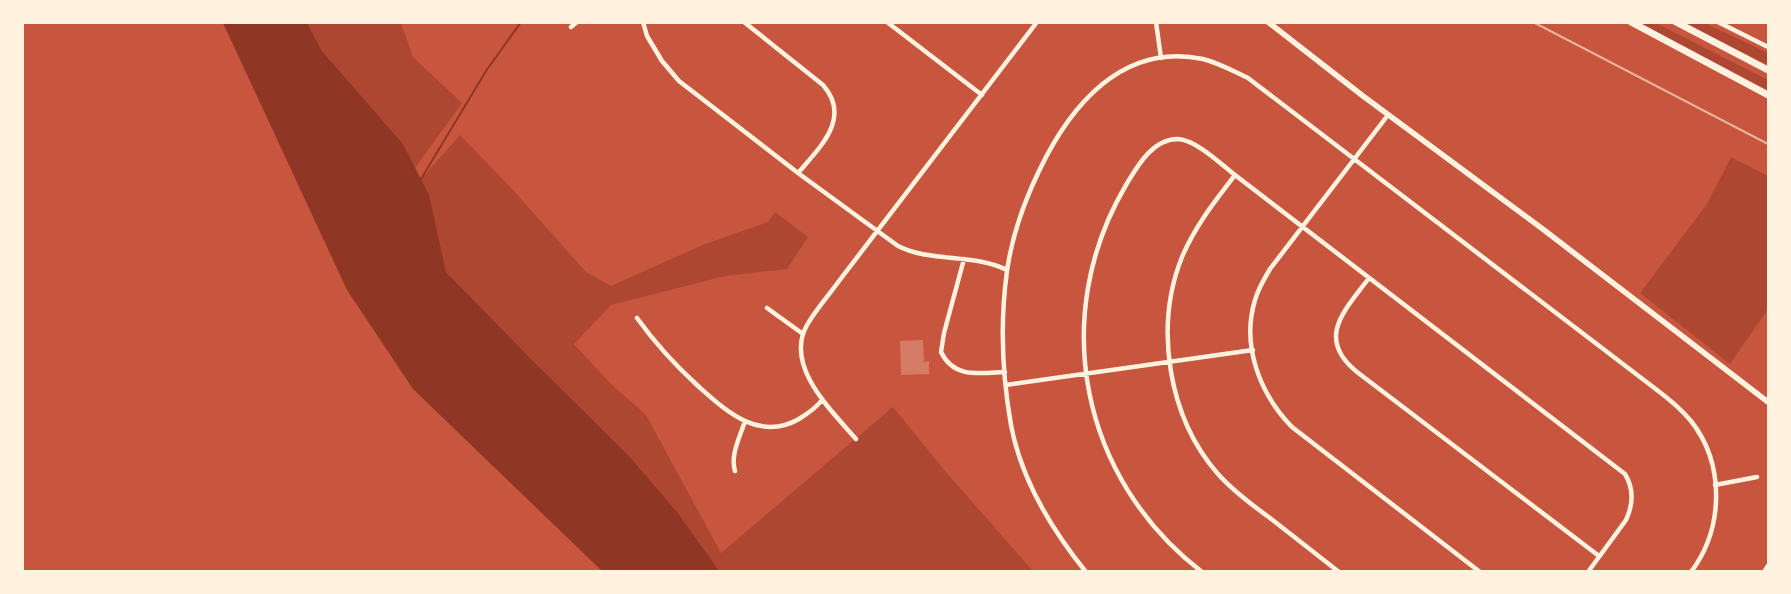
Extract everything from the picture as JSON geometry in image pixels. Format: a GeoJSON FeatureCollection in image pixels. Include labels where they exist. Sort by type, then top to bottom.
{"type":"FeatureCollection","features":[{"type":"Feature","properties":{"kind":"main road"},"geometry":{"type":"LineString","coordinates":[[1632,22],[1768,95]]}},
{"type":"Feature","properties":{"kind":"main road"},"geometry":{"type":"LineString","coordinates":[[1676,22],[1768,70]]}},
{"type":"Feature","properties":{"kind":"main road"},"geometry":{"type":"LineString","coordinates":[[1765,572],[1768,567]]}},
{"type":"Feature","properties":{"kind":"street"},"geometry":{"type":"LineString","coordinates":[[571,27],[577,22]]}},
{"type":"Feature","properties":{"kind":"street"},"geometry":{"type":"LineString","coordinates":[[643,22],[654,48],[676,77],[798,173],[877,232],[898,246],[914,253],[964,259],[1002,267],[1007,270]]}},
{"type":"Feature","properties":{"kind":"street"},"geometry":{"type":"LineString","coordinates":[[744,22],[823,85],[832,98],[836,114],[833,126],[817,151],[798,173]]}},
{"type":"Feature","properties":{"kind":"street"},"geometry":{"type":"LineString","coordinates":[[887,22],[982,95]]}},
{"type":"Feature","properties":{"kind":"street"},"geometry":{"type":"LineString","coordinates":[[856,438],[822,400],[807,375],[801,351],[803,334],[807,324],[1037,22]]}},
{"type":"Feature","properties":{"kind":"street"},"geometry":{"type":"LineString","coordinates":[[1156,22],[1160,58]]}},
{"type":"Feature","properties":{"kind":"street"},"geometry":{"type":"LineString","coordinates":[[1268,22],[1768,402]]}},
{"type":"Feature","properties":{"kind":"street"},"geometry":{"type":"LineString","coordinates":[[1718,22],[1768,47]]}},
{"type":"Feature","properties":{"kind":"street"},"geometry":{"type":"LineString","coordinates":[[1086,572],[1065,545],[1048,518],[1027,474],[1012,427],[1003,344],[1003,304],[1007,270],[1016,229],[1031,189],[1053,144],[1073,112],[1092,92],[1118,73],[1144,61],[1186,57],[1220,65],[1241,74],[1254,83],[1674,404],[1692,422],[1702,439],[1709,457],[1716,485],[1716,513],[1703,554],[1691,572]]}},
{"type":"Feature","properties":{"kind":"street"},"geometry":{"type":"LineString","coordinates":[[1388,115],[1270,269],[1256,297],[1251,317],[1251,333],[1258,376],[1265,393],[1292,427],[1480,572]]}},
{"type":"Feature","properties":{"kind":"street"},"geometry":{"type":"LineString","coordinates":[[1202,572],[1164,538],[1143,513],[1119,476],[1109,457],[1094,415],[1086,374],[1085,315],[1087,296],[1094,261],[1111,215],[1121,194],[1139,165],[1154,148],[1164,142],[1178,139],[1194,145],[1235,175],[1622,471],[1629,480],[1632,491],[1630,511],[1626,520],[1588,572]]}},
{"type":"Feature","properties":{"kind":"street"},"geometry":{"type":"LineString","coordinates":[[1235,175],[1199,223],[1179,266],[1168,315],[1170,362],[1174,385],[1187,424],[1197,444],[1216,471],[1238,494],[1339,572]]}},
{"type":"Feature","properties":{"kind":"street"},"geometry":{"type":"LineString","coordinates":[[964,259],[944,333],[942,352],[949,363],[965,374],[1005,372]]}},
{"type":"Feature","properties":{"kind":"street"},"geometry":{"type":"LineString","coordinates":[[1370,278],[1346,309],[1337,326],[1336,342],[1341,357],[1354,370],[1599,556]]}},
{"type":"Feature","properties":{"kind":"street"},"geometry":{"type":"LineString","coordinates":[[767,308],[803,334]]}},
{"type":"Feature","properties":{"kind":"street"},"geometry":{"type":"LineString","coordinates":[[637,318],[651,337],[679,368],[723,408],[745,421],[765,426],[786,424],[804,416],[822,400]]}},
{"type":"Feature","properties":{"kind":"street"},"geometry":{"type":"LineString","coordinates":[[1006,385],[1253,350]]}},
{"type":"Feature","properties":{"kind":"street"},"geometry":{"type":"LineString","coordinates":[[735,471],[733,464],[734,455],[745,421]]}},
{"type":"Feature","properties":{"kind":"street"},"geometry":{"type":"LineString","coordinates":[[1716,485],[1758,476]]}},
{"type":"Feature","properties":{"kind":"shaded area"},"geometry":{"type":"Polygon","coordinates":[[[223,23],[307,23],[322,51],[403,144],[429,195],[446,272],[629,456],[678,513],[719,571],[602,571],[413,389],[347,290],[223,23]]]}},
{"type":"Feature","properties":{"kind":"shaded area"},"geometry":{"type":"Polygon","coordinates":[[[307,23],[401,23],[413,57],[462,103],[415,168],[403,144],[322,51],[307,23]]]}},
{"type":"Feature","properties":{"kind":"shaded area"},"geometry":{"type":"Polygon","coordinates":[[[1640,23],[1656,23],[1768,80],[1768,90],[1640,23]]]}},
{"type":"Feature","properties":{"kind":"shaded area"},"geometry":{"type":"Polygon","coordinates":[[[1685,23],[1705,23],[1768,53],[1768,65],[1685,23]]]}},
{"type":"Feature","properties":{"kind":"shaded area"},"geometry":{"type":"Polygon","coordinates":[[[460,135],[513,190],[586,272],[611,286],[705,244],[768,222],[775,212],[808,237],[787,269],[725,276],[611,305],[574,344],[610,383],[646,415],[721,553],[893,407],[945,471],[1033,571],[719,571],[678,513],[629,456],[446,272],[421,179],[460,135]]]}},
{"type":"Feature","properties":{"kind":"shaded area"},"geometry":{"type":"Polygon","coordinates":[[[1731,157],[1768,176],[1768,309],[1730,364],[1640,293],[1707,204],[1731,157]]]}},
{"type":"Feature","properties":{"kind":"building"},"geometry":{"type":"Polygon","coordinates":[[[923,340],[924,362],[929,361],[929,374],[901,375],[900,341],[923,340]]]}},
{"type":"Feature","properties":{"kind":"waterway"},"geometry":{"type":"LineString","coordinates":[[421,179],[486,71],[521,22]]}},
{"type":"Feature","properties":{"kind":"railway"},"geometry":{"type":"LineString","coordinates":[[1533,22],[1768,144]]}}]}
